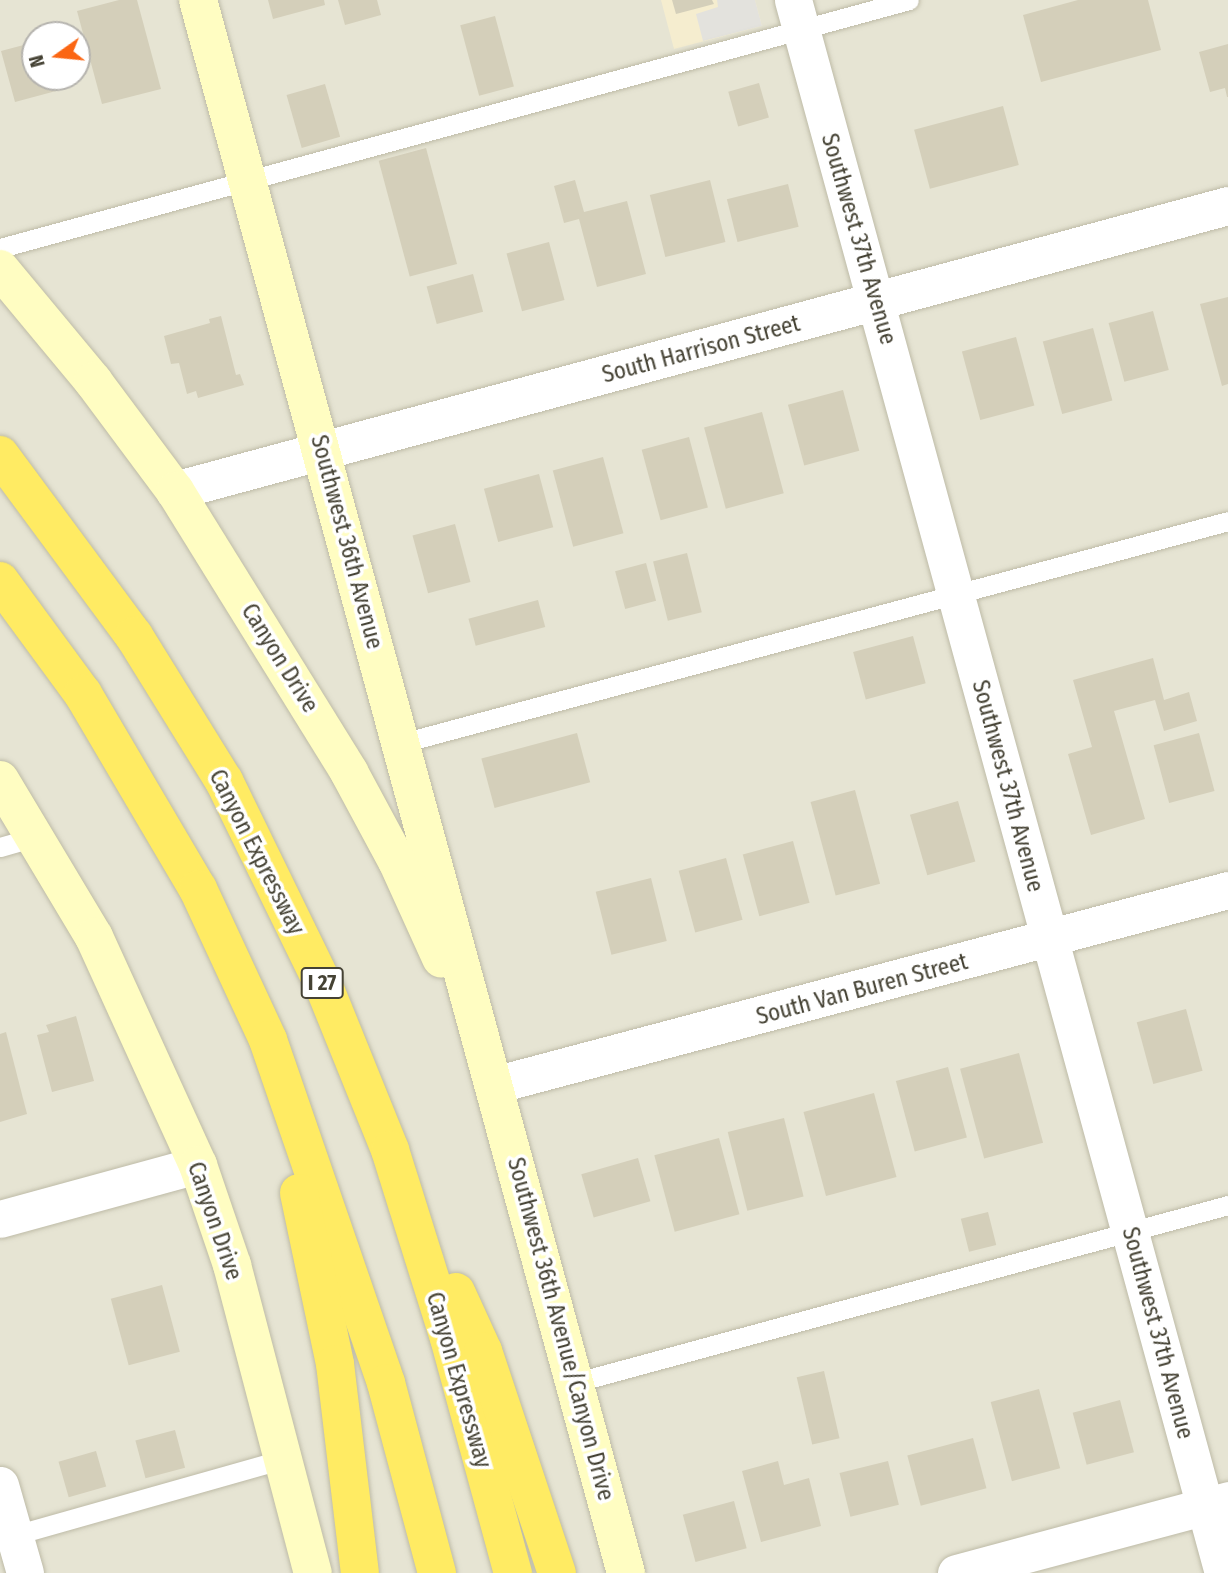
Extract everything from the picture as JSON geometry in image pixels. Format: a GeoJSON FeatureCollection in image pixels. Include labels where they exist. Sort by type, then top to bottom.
{"type":"FeatureCollection","features":[{"type":"Feature","properties":{"kind":"highway","name":"Canyon Expressway"},"geometry":{"type":"LineString","coordinates":[[0,455],[134,636],[224,781],[323,984],[390,1150],[449,1338],[513,1573]]}},
{"type":"Feature","properties":{"kind":"highway"},"geometry":{"type":"LineString","coordinates":[[0,581],[83,694],[198,889],[268,1041],[386,1383],[437,1573]]}},
{"type":"Feature","properties":{"kind":"highway"},"geometry":{"type":"LineString","coordinates":[[268,1041],[335,1364],[360,1573]]}},
{"type":"Feature","properties":{"kind":"highway"},"geometry":{"type":"LineString","coordinates":[[390,1150],[483,1351],[557,1573]]}},
{"type":"Feature","properties":{"kind":"main road","name":"Southwest 36th Avenue"},"geometry":{"type":"LineString","coordinates":[[198,0],[494,1085]]}},
{"type":"Feature","properties":{"kind":"main road","name":"Canyon Drive"},"geometry":{"type":"LineString","coordinates":[[0,269],[93,381],[175,491],[349,772],[397,861],[494,1085]]}},
{"type":"Feature","properties":{"kind":"main road"},"geometry":{"type":"LineString","coordinates":[[349,772],[381,762],[402,743]]}},
{"type":"Feature","properties":{"kind":"main road","name":"Canyon Drive"},"geometry":{"type":"LineString","coordinates":[[0,779],[18,842],[94,937],[198,1166],[232,1265],[313,1573]]}},
{"type":"Feature","properties":{"kind":"main road","name":"Southwest 36th Avenue/Canyon Drive"},"geometry":{"type":"LineString","coordinates":[[494,1085],[626,1573]]}},
{"type":"Feature","properties":{"kind":"street","name":"Southwest 37th Avenue"},"geometry":{"type":"LineString","coordinates":[[797,15],[1131,1232],[1217,1504],[1223,1573]]}},
{"type":"Feature","properties":{"kind":"street","name":"South Harrison Street"},"geometry":{"type":"LineString","coordinates":[[175,491],[1228,206]]}},
{"type":"Feature","properties":{"kind":"street","name":"South Van Buren Street"},"geometry":{"type":"LineString","coordinates":[[494,1085],[1228,890]]}},
{"type":"Feature","properties":{"kind":"street"},"geometry":{"type":"LineString","coordinates":[[0,1219],[198,1166]]}},
{"type":"Feature","properties":{"kind":"street"},"geometry":{"type":"LineString","coordinates":[[0,1485],[7,1537],[25,1573]]}},
{"type":"Feature","properties":{"kind":"street"},"geometry":{"type":"LineString","coordinates":[[956,1573],[1217,1504]]}},
{"type":"Feature","properties":{"kind":"lane"},"geometry":{"type":"LineString","coordinates":[[0,248],[249,182],[797,15],[909,0]]}},
{"type":"Feature","properties":{"kind":"lane"},"geometry":{"type":"LineString","coordinates":[[402,743],[1228,521]]}},
{"type":"Feature","properties":{"kind":"lane"},"geometry":{"type":"LineString","coordinates":[[576,1382],[1228,1205]]}},
{"type":"Feature","properties":{"kind":"lane"},"geometry":{"type":"LineString","coordinates":[[7,1537],[283,1459]]}},
{"type":"Feature","properties":{"kind":"shaded area"},"geometry":{"type":"Polygon","coordinates":[[[0,0],[1228,0],[1228,1573],[0,1573],[0,0]]]}},
{"type":"Feature","properties":{"kind":"shaded area"},"geometry":{"type":"Polygon","coordinates":[[[661,0],[755,0],[762,26],[674,49],[661,0]]]}},
{"type":"Feature","properties":{"kind":"shaded area"},"geometry":{"type":"Polygon","coordinates":[[[717,0],[755,0],[762,26],[703,41],[696,14],[718,7],[717,0]]]}},
{"type":"Feature","properties":{"kind":"building"},"geometry":{"type":"Polygon","coordinates":[[[119,0],[137,0],[161,89],[102,104],[91,63],[91,21],[80,21],[77,11],[119,0]]]}},
{"type":"Feature","properties":{"kind":"building"},"geometry":{"type":"Polygon","coordinates":[[[268,0],[324,0],[325,5],[273,19],[268,0]]]}},
{"type":"Feature","properties":{"kind":"building"},"geometry":{"type":"Polygon","coordinates":[[[338,0],[377,0],[381,15],[345,25],[338,0]]]}},
{"type":"Feature","properties":{"kind":"building"},"geometry":{"type":"Polygon","coordinates":[[[672,0],[712,0],[714,4],[676,14],[672,0]]]}},
{"type":"Feature","properties":{"kind":"building"},"geometry":{"type":"Polygon","coordinates":[[[1078,0],[1148,0],[1161,50],[1041,82],[1023,15],[1078,0]]]}},
{"type":"Feature","properties":{"kind":"building"},"geometry":{"type":"Polygon","coordinates":[[[495,16],[514,87],[479,96],[460,25],[495,16]]]}},
{"type":"Feature","properties":{"kind":"building"},"geometry":{"type":"Polygon","coordinates":[[[1228,44],[1227,97],[1225,88],[1210,92],[1199,52],[1228,44]]]}},
{"type":"Feature","properties":{"kind":"building"},"geometry":{"type":"Polygon","coordinates":[[[21,46],[21,91],[56,91],[15,102],[1,51],[21,46]]]}},
{"type":"Feature","properties":{"kind":"building"},"geometry":{"type":"Polygon","coordinates":[[[759,83],[769,118],[738,126],[728,92],[759,83]]]}},
{"type":"Feature","properties":{"kind":"building"},"geometry":{"type":"Polygon","coordinates":[[[325,84],[340,137],[302,148],[287,95],[325,84]]]}},
{"type":"Feature","properties":{"kind":"building"},"geometry":{"type":"Polygon","coordinates":[[[1003,106],[1019,165],[930,189],[914,130],[1003,106]]]}},
{"type":"Feature","properties":{"kind":"building"},"geometry":{"type":"Polygon","coordinates":[[[426,148],[457,264],[410,277],[379,161],[426,148]]]}},
{"type":"Feature","properties":{"kind":"building"},"geometry":{"type":"Polygon","coordinates":[[[575,180],[584,212],[627,201],[646,274],[597,287],[579,219],[564,223],[554,186],[575,180]]]}},
{"type":"Feature","properties":{"kind":"building"},"geometry":{"type":"Polygon","coordinates":[[[710,180],[725,242],[665,257],[650,195],[710,180]]]}},
{"type":"Feature","properties":{"kind":"building"},"geometry":{"type":"Polygon","coordinates":[[[788,184],[799,227],[738,242],[727,199],[788,184]]]}},
{"type":"Feature","properties":{"kind":"building"},"geometry":{"type":"Polygon","coordinates":[[[549,242],[565,300],[522,311],[506,253],[549,242]]]}},
{"type":"Feature","properties":{"kind":"building"},"geometry":{"type":"Polygon","coordinates":[[[473,274],[483,312],[437,324],[427,286],[473,274]]]}},
{"type":"Feature","properties":{"kind":"building"},"geometry":{"type":"Polygon","coordinates":[[[1228,297],[1228,384],[1222,386],[1200,304],[1228,297]]]}},
{"type":"Feature","properties":{"kind":"building"},"geometry":{"type":"Polygon","coordinates":[[[1153,311],[1169,370],[1124,382],[1109,323],[1153,311]]]}},
{"type":"Feature","properties":{"kind":"building"},"geometry":{"type":"Polygon","coordinates":[[[221,316],[236,375],[240,374],[244,385],[198,398],[196,391],[187,394],[179,363],[171,364],[164,336],[210,323],[209,319],[221,316]]]}},
{"type":"Feature","properties":{"kind":"building"},"geometry":{"type":"Polygon","coordinates":[[[1093,328],[1112,400],[1062,414],[1043,341],[1093,328]]]}},
{"type":"Feature","properties":{"kind":"building"},"geometry":{"type":"Polygon","coordinates":[[[1016,337],[1034,406],[980,420],[962,351],[1016,337]]]}},
{"type":"Feature","properties":{"kind":"building"},"geometry":{"type":"Polygon","coordinates":[[[843,390],[859,451],[804,466],[788,405],[843,390]]]}},
{"type":"Feature","properties":{"kind":"building"},"geometry":{"type":"Polygon","coordinates":[[[762,412],[784,493],[726,509],[704,428],[762,412]]]}},
{"type":"Feature","properties":{"kind":"building"},"geometry":{"type":"Polygon","coordinates":[[[689,437],[708,508],[661,520],[642,450],[689,437]]]}},
{"type":"Feature","properties":{"kind":"building"},"geometry":{"type":"Polygon","coordinates":[[[603,457],[623,533],[573,547],[553,470],[603,457]]]}},
{"type":"Feature","properties":{"kind":"building"},"geometry":{"type":"Polygon","coordinates":[[[539,474],[553,527],[498,542],[484,489],[539,474]]]}},
{"type":"Feature","properties":{"kind":"building"},"geometry":{"type":"Polygon","coordinates":[[[455,524],[471,582],[428,593],[412,535],[455,524]]]}},
{"type":"Feature","properties":{"kind":"building"},"geometry":{"type":"Polygon","coordinates":[[[687,553],[702,612],[668,621],[653,561],[687,553]]]}},
{"type":"Feature","properties":{"kind":"building"},"geometry":{"type":"Polygon","coordinates":[[[646,563],[656,601],[625,609],[615,571],[646,563]]]}},
{"type":"Feature","properties":{"kind":"building"},"geometry":{"type":"Polygon","coordinates":[[[538,600],[545,627],[476,646],[468,619],[538,600]]]}},
{"type":"Feature","properties":{"kind":"building"},"geometry":{"type":"Polygon","coordinates":[[[913,636],[926,683],[866,699],[853,652],[913,636]]]}},
{"type":"Feature","properties":{"kind":"building"},"geometry":{"type":"Polygon","coordinates":[[[1153,658],[1164,700],[1189,692],[1197,721],[1164,731],[1155,700],[1114,711],[1145,819],[1091,835],[1068,754],[1092,747],[1073,680],[1153,658]]]}},
{"type":"Feature","properties":{"kind":"building"},"geometry":{"type":"Polygon","coordinates":[[[577,733],[590,782],[495,808],[481,759],[577,733]]]}},
{"type":"Feature","properties":{"kind":"building"},"geometry":{"type":"Polygon","coordinates":[[[1199,733],[1215,791],[1169,803],[1154,745],[1199,733]]]}},
{"type":"Feature","properties":{"kind":"building"},"geometry":{"type":"Polygon","coordinates":[[[855,790],[880,884],[836,896],[811,802],[855,790]]]}},
{"type":"Feature","properties":{"kind":"building"},"geometry":{"type":"Polygon","coordinates":[[[958,801],[975,862],[927,875],[910,815],[958,801]]]}},
{"type":"Feature","properties":{"kind":"building"},"geometry":{"type":"Polygon","coordinates":[[[793,841],[810,903],[759,916],[743,854],[793,841]]]}},
{"type":"Feature","properties":{"kind":"building"},"geometry":{"type":"Polygon","coordinates":[[[726,858],[743,920],[695,933],[679,871],[726,858]]]}},
{"type":"Feature","properties":{"kind":"building"},"geometry":{"type":"Polygon","coordinates":[[[651,878],[667,941],[611,955],[596,892],[651,878]]]}},
{"type":"Feature","properties":{"kind":"building"},"geometry":{"type":"Polygon","coordinates":[[[1186,1009],[1203,1071],[1153,1084],[1137,1022],[1186,1009]]]}},
{"type":"Feature","properties":{"kind":"building"},"geometry":{"type":"Polygon","coordinates":[[[76,1016],[94,1081],[52,1092],[37,1035],[49,1032],[46,1025],[76,1016]]]}},
{"type":"Feature","properties":{"kind":"building"},"geometry":{"type":"Polygon","coordinates":[[[6,1032],[27,1114],[0,1122],[0,1034],[6,1032]]]}},
{"type":"Feature","properties":{"kind":"building"},"geometry":{"type":"Polygon","coordinates":[[[1019,1053],[1043,1143],[984,1159],[960,1069],[1019,1053]]]}},
{"type":"Feature","properties":{"kind":"building"},"geometry":{"type":"Polygon","coordinates":[[[948,1067],[967,1138],[915,1151],[896,1081],[948,1067]]]}},
{"type":"Feature","properties":{"kind":"building"},"geometry":{"type":"Polygon","coordinates":[[[874,1093],[897,1177],[826,1196],[803,1112],[874,1093]]]}},
{"type":"Feature","properties":{"kind":"building"},"geometry":{"type":"Polygon","coordinates":[[[784,1118],[804,1197],[747,1211],[728,1132],[784,1118]]]}},
{"type":"Feature","properties":{"kind":"building"},"geometry":{"type":"Polygon","coordinates":[[[719,1138],[739,1214],[675,1232],[654,1155],[719,1138]]]}},
{"type":"Feature","properties":{"kind":"building"},"geometry":{"type":"Polygon","coordinates":[[[638,1158],[650,1201],[594,1218],[581,1174],[638,1158]]]}},
{"type":"Feature","properties":{"kind":"building"},"geometry":{"type":"Polygon","coordinates":[[[988,1212],[996,1245],[969,1252],[961,1219],[988,1212]]]}},
{"type":"Feature","properties":{"kind":"building"},"geometry":{"type":"Polygon","coordinates":[[[162,1285],[180,1352],[129,1365],[111,1299],[162,1285]]]}},
{"type":"Feature","properties":{"kind":"building"},"geometry":{"type":"Polygon","coordinates":[[[824,1371],[840,1438],[812,1445],[797,1377],[824,1371]]]}},
{"type":"Feature","properties":{"kind":"building"},"geometry":{"type":"Polygon","coordinates":[[[1039,1389],[1060,1468],[1012,1481],[991,1402],[1039,1389]]]}},
{"type":"Feature","properties":{"kind":"building"},"geometry":{"type":"Polygon","coordinates":[[[1120,1400],[1134,1452],[1087,1465],[1073,1413],[1120,1400]]]}},
{"type":"Feature","properties":{"kind":"building"},"geometry":{"type":"Polygon","coordinates":[[[175,1430],[185,1468],[145,1478],[135,1441],[175,1430]]]}},
{"type":"Feature","properties":{"kind":"building"},"geometry":{"type":"Polygon","coordinates":[[[973,1438],[986,1488],[921,1506],[907,1456],[973,1438]]]}},
{"type":"Feature","properties":{"kind":"building"},"geometry":{"type":"Polygon","coordinates":[[[96,1451],[106,1487],[69,1497],[59,1462],[96,1451]]]}},
{"type":"Feature","properties":{"kind":"building"},"geometry":{"type":"Polygon","coordinates":[[[778,1461],[784,1485],[809,1478],[821,1526],[761,1542],[742,1471],[778,1461]]]}},
{"type":"Feature","properties":{"kind":"building"},"geometry":{"type":"Polygon","coordinates":[[[888,1461],[899,1505],[850,1517],[839,1473],[888,1461]]]}},
{"type":"Feature","properties":{"kind":"building"},"geometry":{"type":"Polygon","coordinates":[[[734,1501],[747,1548],[695,1562],[683,1515],[734,1501]]]}}]}
